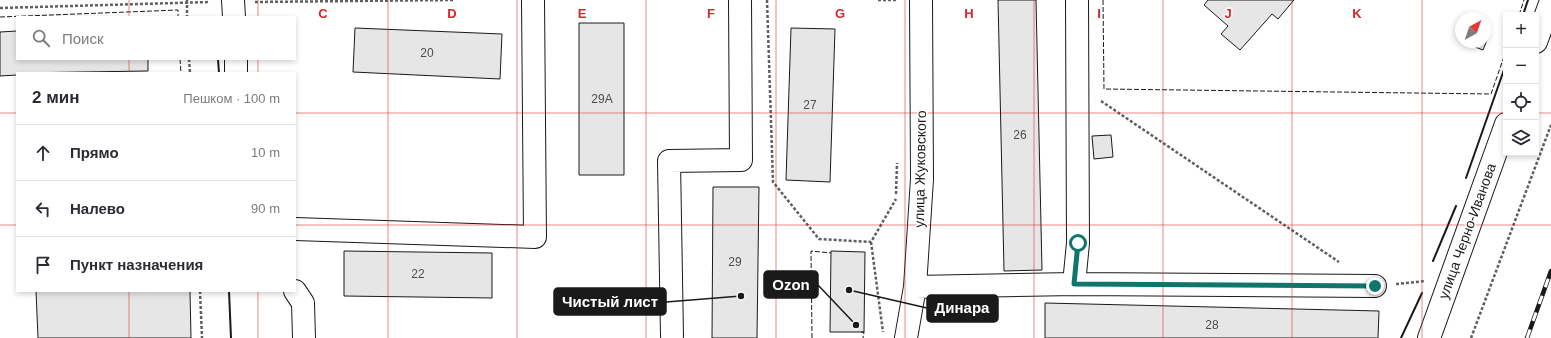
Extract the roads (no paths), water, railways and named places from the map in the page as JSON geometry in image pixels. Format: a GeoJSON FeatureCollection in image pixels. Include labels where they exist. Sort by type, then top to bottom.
{"type":"FeatureCollection","features":[{"type":"Feature","properties":{"kind":"street"},"geometry":{"type":"LineString","coordinates":[[233,0],[234,16]]}},
{"type":"Feature","properties":{"kind":"street"},"geometry":{"type":"LineString","coordinates":[[296,229],[535,237],[532,0]]}},
{"type":"Feature","properties":{"kind":"street"},"geometry":{"type":"LineString","coordinates":[[672,336],[669,161],[741,160],[740,0]]}},
{"type":"Feature","properties":{"kind":"street","name":"улица Жуковского"},"geometry":{"type":"LineString","coordinates":[[906,338],[915,287],[922,179],[921,0]]}},
{"type":"Feature","properties":{"kind":"street"},"geometry":{"type":"LineString","coordinates":[[1074,284],[1078,243],[1076,0]]}},
{"type":"Feature","properties":{"kind":"street"},"geometry":{"type":"LineString","coordinates":[[1539,34],[1551,1]]}},
{"type":"Feature","properties":{"kind":"street"},"geometry":{"type":"LineString","coordinates":[[236,60],[236,72]]}},
{"type":"Feature","properties":{"kind":"street","name":"улица Черно-Иванова"},"geometry":{"type":"LineString","coordinates":[[1429,338],[1449,278],[1503,132]]}},
{"type":"Feature","properties":{"kind":"street"},"geometry":{"type":"LineString","coordinates":[[915,287],[1074,284],[1375,286]]}},
{"type":"Feature","properties":{"kind":"street"},"geometry":{"type":"LineString","coordinates":[[296,292],[303,304],[304,338]]}},
{"type":"Feature","properties":{"kind":"railway"},"geometry":{"type":"LineString","coordinates":[[1527,338],[1551,271]]}},
{"type":"Feature","properties":{"kind":"place","name":"Динара"},"geometry":{"type":"Point","coordinates":[849,290]}},
{"type":"Feature","properties":{"kind":"place","name":"Чистый лист"},"geometry":{"type":"Point","coordinates":[741,296]}},
{"type":"Feature","properties":{"kind":"place","name":"Ozon"},"geometry":{"type":"Point","coordinates":[856,325]}}]}
